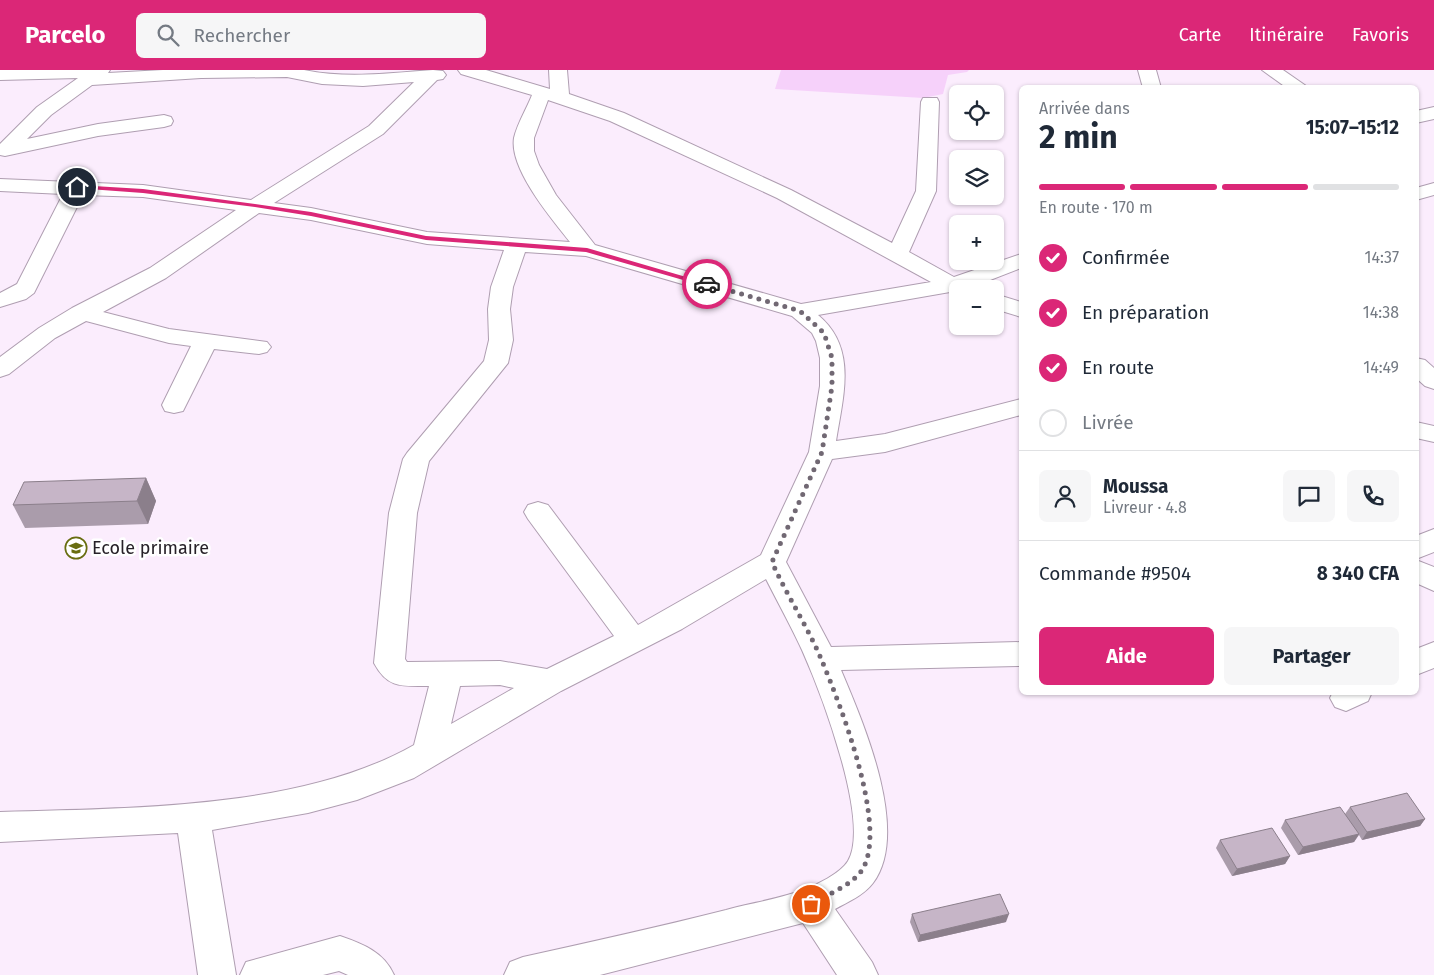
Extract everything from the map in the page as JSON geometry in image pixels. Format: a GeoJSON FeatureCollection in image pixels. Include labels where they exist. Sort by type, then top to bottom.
{"type":"FeatureCollection","features":[{"type":"Feature","properties":{"kind":"street"},"geometry":{"type":"LineString","coordinates":[[0,75],[286,72],[322,79],[362,81],[430,77],[453,70]]}},
{"type":"Feature","properties":{"kind":"street"},"geometry":{"type":"LineString","coordinates":[[467,70],[617,117],[784,194],[949,283]]}},
{"type":"Feature","properties":{"kind":"street"},"geometry":{"type":"LineString","coordinates":[[558,70],[551,95],[524,138],[524,146],[536,181],[587,250]]}},
{"type":"Feature","properties":{"kind":"street"},"geometry":{"type":"LineString","coordinates":[[1271,70],[1295,85]]}},
{"type":"Feature","properties":{"kind":"street"},"geometry":{"type":"LineString","coordinates":[[3,151],[44,111],[96,74]]}},
{"type":"Feature","properties":{"kind":"street"},"geometry":{"type":"LineString","coordinates":[[0,369],[47,333],[80,313],[158,272],[255,206],[376,130],[430,77]]}},
{"type":"Feature","properties":{"kind":"street"},"geometry":{"type":"LineString","coordinates":[[897,255],[926,190],[930,102]]}},
{"type":"Feature","properties":{"kind":"street"},"geometry":{"type":"LineString","coordinates":[[3,151],[98,130],[164,120]]}},
{"type":"Feature","properties":{"kind":"street"},"geometry":{"type":"LineString","coordinates":[[0,185],[143,191],[311,214],[426,238],[587,250],[800,311],[949,288]]}},
{"type":"Feature","properties":{"kind":"street"},"geometry":{"type":"LineString","coordinates":[[0,300],[18,294],[26,288],[77,187]]}},
{"type":"Feature","properties":{"kind":"street"},"geometry":{"type":"LineString","coordinates":[[1419,193],[1434,189]]}},
{"type":"Feature","properties":{"kind":"street"},"geometry":{"type":"LineString","coordinates":[[517,245],[502,287],[499,309],[501,340],[496,363],[416,459],[403,513],[390,663],[400,674],[500,673],[550,682]]}},
{"type":"Feature","properties":{"kind":"street"},"geometry":{"type":"LineString","coordinates":[[974,280],[1019,262]]}},
{"type":"Feature","properties":{"kind":"street"},"geometry":{"type":"LineString","coordinates":[[1004,304],[1019,309]]}},
{"type":"Feature","properties":{"kind":"street"},"geometry":{"type":"LineString","coordinates":[[0,827],[193,816],[252,809],[327,794],[382,777],[428,753],[550,682],[672,622],[772,562],[822,452],[832,386],[832,358],[824,333],[800,311]]}},
{"type":"Feature","properties":{"kind":"street"},"geometry":{"type":"LineString","coordinates":[[80,313],[169,336],[259,346]]}},
{"type":"Feature","properties":{"kind":"street"},"geometry":{"type":"LineString","coordinates":[[174,405],[206,340]]}},
{"type":"Feature","properties":{"kind":"street"},"geometry":{"type":"LineString","coordinates":[[1419,368],[1434,380]]}},
{"type":"Feature","properties":{"kind":"street"},"geometry":{"type":"LineString","coordinates":[[822,452],[885,443],[1019,408]]}},
{"type":"Feature","properties":{"kind":"street"},"geometry":{"type":"LineString","coordinates":[[1419,431],[1434,434]]}},
{"type":"Feature","properties":{"kind":"street"},"geometry":{"type":"LineString","coordinates":[[538,512],[634,640]]}},
{"type":"Feature","properties":{"kind":"street"},"geometry":{"type":"LineString","coordinates":[[1419,548],[1434,540]]}},
{"type":"Feature","properties":{"kind":"street"},"geometry":{"type":"LineString","coordinates":[[523,975],[663,943],[811,904],[850,881],[862,870],[868,853],[870,832],[867,799],[844,719],[821,659],[787,596],[772,562]]}},
{"type":"Feature","properties":{"kind":"street"},"geometry":{"type":"LineString","coordinates":[[1419,572],[1434,580]]}},
{"type":"Feature","properties":{"kind":"street"},"geometry":{"type":"LineString","coordinates":[[821,659],[1019,654]]}},
{"type":"Feature","properties":{"kind":"street"},"geometry":{"type":"LineString","coordinates":[[1419,662],[1434,654]]}},
{"type":"Feature","properties":{"kind":"street"},"geometry":{"type":"LineString","coordinates":[[428,753],[447,675]]}},
{"type":"Feature","properties":{"kind":"street"},"geometry":{"type":"LineString","coordinates":[[193,816],[217,975]]}},
{"type":"Feature","properties":{"kind":"street"},"geometry":{"type":"LineString","coordinates":[[811,904],[859,975]]}},
{"type":"Feature","properties":{"kind":"street"},"geometry":{"type":"LineString","coordinates":[[259,975],[340,953],[360,962],[375,975]]}},
{"type":"Feature","properties":{"kind":"shaded area"},"geometry":{"type":"Polygon","coordinates":[[[781,70],[969,70],[948,75],[943,94],[923,98],[775,89],[781,70]]]}},
{"type":"Feature","properties":{"kind":"building"},"geometry":{"type":"Polygon","coordinates":[[[146,478],[137,501],[13,505],[24,482],[146,478]]]}},
{"type":"Feature","properties":{"kind":"building"},"geometry":{"type":"Polygon","coordinates":[[[1407,793],[1425,819],[1367,832],[1350,807],[1407,793]]]}},
{"type":"Feature","properties":{"kind":"building"},"geometry":{"type":"Polygon","coordinates":[[[1340,807],[1359,834],[1303,847],[1285,820],[1340,807]]]}},
{"type":"Feature","properties":{"kind":"building"},"geometry":{"type":"Polygon","coordinates":[[[1272,828],[1290,856],[1237,869],[1220,840],[1272,828]]]}},
{"type":"Feature","properties":{"kind":"building"},"geometry":{"type":"Polygon","coordinates":[[[1000,894],[1009,914],[920,935],[912,914],[1000,894]]]}},
{"type":"Feature","properties":{"kind":"way so far"},"geometry":{"type":"LineString","coordinates":[[707,284],[800,311],[824,333],[828,340],[832,358],[832,386],[822,452],[772,562],[787,596],[821,659],[844,719],[867,799],[870,832],[868,853],[862,870],[850,881],[811,904]]}},
{"type":"Feature","properties":{"kind":"place","name":"Ecole primaire"},"geometry":{"type":"Point","coordinates":[76,548]}},
{"type":"Feature","properties":{"kind":"route"},"geometry":{"type":"LineString","coordinates":[[77,187],[143,191],[311,214],[426,238],[587,250],[707,284]]}}]}
